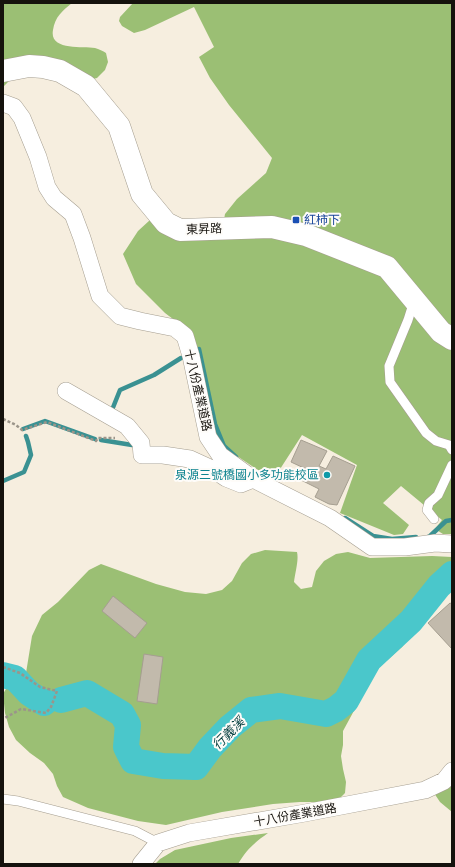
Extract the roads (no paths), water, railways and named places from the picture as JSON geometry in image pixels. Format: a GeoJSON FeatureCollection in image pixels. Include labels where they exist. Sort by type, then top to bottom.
{"type":"FeatureCollection","features":[{"type":"Feature","properties":{"kind":"street","name":"東昇路"},"geometry":{"type":"LineString","coordinates":[[3,71],[29,66],[43,67],[60,71],[86,86],[119,126],[142,194],[166,223],[180,230],[272,227],[306,235],[387,267],[441,332],[452,339]]}},
{"type":"Feature","properties":{"kind":"street","name":"十八份產業道路"},"geometry":{"type":"LineString","coordinates":[[3,103],[14,107],[22,118],[38,157],[47,187],[54,198],[72,214],[82,238],[100,296],[120,316],[175,328],[185,336],[191,356],[208,437],[220,455],[253,479],[330,518],[372,547],[405,547],[435,543],[452,544]]}},
{"type":"Feature","properties":{"kind":"street"},"geometry":{"type":"LineString","coordinates":[[66,391],[127,426],[141,443],[142,455],[163,455],[190,459],[214,470],[226,478],[241,484],[253,479]]}},
{"type":"Feature","properties":{"kind":"street","name":"十八份產業道路"},"geometry":{"type":"LineString","coordinates":[[158,843],[189,832],[305,813],[425,790],[444,781],[452,770]]}},
{"type":"Feature","properties":{"kind":"street"},"geometry":{"type":"LineString","coordinates":[[141,864],[158,843]]}},
{"type":"Feature","properties":{"kind":"lane"},"geometry":{"type":"LineString","coordinates":[[414,299],[408,320],[389,366],[390,382],[426,433],[436,441],[449,445],[452,450]]}},
{"type":"Feature","properties":{"kind":"lane"},"geometry":{"type":"LineString","coordinates":[[434,519],[427,510],[429,502],[438,495],[452,465]]}},
{"type":"Feature","properties":{"kind":"lane"},"geometry":{"type":"LineString","coordinates":[[3,800],[18,801],[135,831],[158,843]]}},
{"type":"Feature","properties":{"kind":"waterway"},"geometry":{"type":"LineString","coordinates":[[199,349],[215,424],[224,446],[236,457]]}},
{"type":"Feature","properties":{"kind":"waterway"},"geometry":{"type":"LineString","coordinates":[[114,412],[112,410],[120,390],[154,375],[181,358]]}},
{"type":"Feature","properties":{"kind":"waterway"},"geometry":{"type":"LineString","coordinates":[[23,429],[45,421],[95,439]]}},
{"type":"Feature","properties":{"kind":"waterway"},"geometry":{"type":"LineString","coordinates":[[3,481],[24,472],[31,455],[26,436]]}},
{"type":"Feature","properties":{"kind":"waterway"},"geometry":{"type":"LineString","coordinates":[[101,440],[132,445]]}},
{"type":"Feature","properties":{"kind":"waterway"},"geometry":{"type":"LineString","coordinates":[[345,518],[373,536],[392,539],[416,537]]}},
{"type":"Feature","properties":{"kind":"waterway"},"geometry":{"type":"LineString","coordinates":[[428,537],[446,521],[452,520]]}},
{"type":"Feature","properties":{"kind":"waterway","name":"行義溪"},"geometry":{"type":"LineString","coordinates":[[61,700],[87,693],[122,714],[128,725],[126,747],[133,761],[163,766],[196,767],[210,748],[230,727],[251,710],[280,706],[326,714],[336,709],[346,701],[369,660],[411,621],[439,586],[452,574]]}},
{"type":"Feature","properties":{"kind":"waterway","name":"行義溪"},"geometry":{"type":"LineString","coordinates":[[3,675],[15,678],[29,693],[44,703],[45,702]]}},
{"type":"Feature","properties":{"kind":"place","name":"紅柿下"},"geometry":{"type":"Point","coordinates":[296,220]}},
{"type":"Feature","properties":{"kind":"place","name":"泉源三號橋國小多功能校區"},"geometry":{"type":"Point","coordinates":[327,475]}}]}
